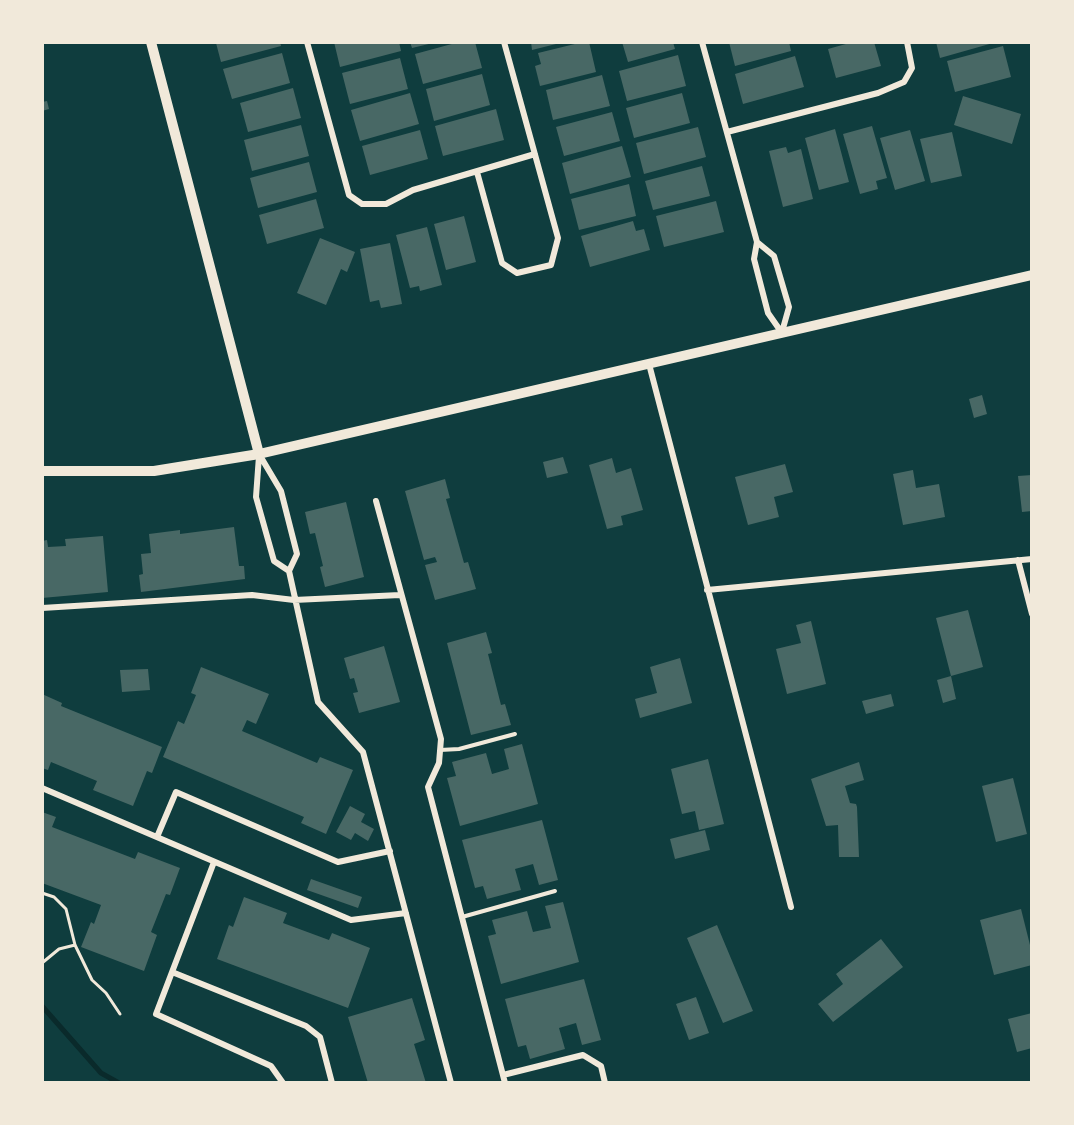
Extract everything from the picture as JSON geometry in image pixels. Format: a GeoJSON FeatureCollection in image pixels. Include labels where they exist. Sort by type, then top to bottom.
{"type":"FeatureCollection","features":[{"type":"Feature","properties":{"kind":"main road"},"geometry":{"type":"LineString","coordinates":[[151,42],[259,454]]}},
{"type":"Feature","properties":{"kind":"main road"},"geometry":{"type":"LineString","coordinates":[[42,471],[154,471],[259,454],[1032,275]]}},
{"type":"Feature","properties":{"kind":"street"},"geometry":{"type":"LineString","coordinates":[[307,42],[349,195],[362,204],[386,204],[413,190],[535,154]]}},
{"type":"Feature","properties":{"kind":"street"},"geometry":{"type":"LineString","coordinates":[[477,172],[502,263],[517,273],[532,272],[551,265],[558,238],[504,42]]}},
{"type":"Feature","properties":{"kind":"street"},"geometry":{"type":"LineString","coordinates":[[702,42],[757,242],[754,259],[768,313],[782,333]]}},
{"type":"Feature","properties":{"kind":"street"},"geometry":{"type":"LineString","coordinates":[[727,132],[878,93],[904,82],[912,68],[907,42]]}},
{"type":"Feature","properties":{"kind":"street"},"geometry":{"type":"LineString","coordinates":[[757,242],[774,256],[789,307],[782,333]]}},
{"type":"Feature","properties":{"kind":"street"},"geometry":{"type":"LineString","coordinates":[[649,364],[791,907]]}},
{"type":"Feature","properties":{"kind":"street"},"geometry":{"type":"LineString","coordinates":[[259,454],[256,497],[274,561],[289,571]]}},
{"type":"Feature","properties":{"kind":"street"},"geometry":{"type":"LineString","coordinates":[[259,454],[281,491],[297,554],[289,571],[318,702],[363,752],[451,1083]]}},
{"type":"Feature","properties":{"kind":"street"},"geometry":{"type":"LineString","coordinates":[[376,501],[441,739],[439,763],[428,788],[505,1083]]}},
{"type":"Feature","properties":{"kind":"street"},"geometry":{"type":"LineString","coordinates":[[707,590],[1032,559]]}},
{"type":"Feature","properties":{"kind":"street"},"geometry":{"type":"LineString","coordinates":[[1017,560],[1032,614]]}},
{"type":"Feature","properties":{"kind":"street"},"geometry":{"type":"LineString","coordinates":[[42,608],[252,595],[294,600],[400,595]]}},
{"type":"Feature","properties":{"kind":"street"},"geometry":{"type":"LineString","coordinates":[[42,788],[351,920],[406,913]]}},
{"type":"Feature","properties":{"kind":"street"},"geometry":{"type":"LineString","coordinates":[[157,837],[176,792],[338,862],[390,851]]}},
{"type":"Feature","properties":{"kind":"street"},"geometry":{"type":"LineString","coordinates":[[214,862],[156,1014],[272,1066],[283,1083]]}},
{"type":"Feature","properties":{"kind":"street"},"geometry":{"type":"LineString","coordinates":[[172,972],[306,1026],[320,1037],[332,1083]]}},
{"type":"Feature","properties":{"kind":"street"},"geometry":{"type":"LineString","coordinates":[[503,1075],[583,1055],[601,1066],[605,1083]]}},
{"type":"Feature","properties":{"kind":"lane"},"geometry":{"type":"LineString","coordinates":[[440,750],[459,749],[515,734]]}},
{"type":"Feature","properties":{"kind":"lane"},"geometry":{"type":"LineString","coordinates":[[462,917],[555,891]]}},
{"type":"Feature","properties":{"kind":"path"},"geometry":{"type":"LineString","coordinates":[[42,893],[54,897],[66,909],[75,945],[92,980],[106,993],[120,1014]]}},
{"type":"Feature","properties":{"kind":"path"},"geometry":{"type":"LineString","coordinates":[[42,963],[59,949],[75,945]]}},
{"type":"Feature","properties":{"kind":"building"},"geometry":{"type":"Polygon","coordinates":[[[280,42],[281,46],[221,62],[216,43],[280,42]]]}},
{"type":"Feature","properties":{"kind":"building"},"geometry":{"type":"Polygon","coordinates":[[[334,42],[399,42],[401,51],[340,67],[334,42]]]}},
{"type":"Feature","properties":{"kind":"building"},"geometry":{"type":"Polygon","coordinates":[[[410,42],[433,42],[433,43],[412,48],[410,42]]]}},
{"type":"Feature","properties":{"kind":"building"},"geometry":{"type":"Polygon","coordinates":[[[459,42],[475,42],[482,68],[423,84],[415,54],[459,42]]]}},
{"type":"Feature","properties":{"kind":"building"},"geometry":{"type":"Polygon","coordinates":[[[531,42],[559,42],[560,43],[532,50],[531,42]]]}},
{"type":"Feature","properties":{"kind":"building"},"geometry":{"type":"Polygon","coordinates":[[[589,42],[596,72],[540,86],[535,66],[541,64],[538,53],[589,42]]]}},
{"type":"Feature","properties":{"kind":"building"},"geometry":{"type":"Polygon","coordinates":[[[622,42],[673,42],[675,49],[628,62],[622,42]]]}},
{"type":"Feature","properties":{"kind":"building"},"geometry":{"type":"Polygon","coordinates":[[[729,42],[789,42],[791,51],[735,66],[729,42]]]}},
{"type":"Feature","properties":{"kind":"building"},"geometry":{"type":"Polygon","coordinates":[[[853,42],[874,42],[881,66],[836,78],[828,49],[853,42]]]}},
{"type":"Feature","properties":{"kind":"building"},"geometry":{"type":"Polygon","coordinates":[[[936,42],[993,42],[993,43],[940,58],[936,42]]]}},
{"type":"Feature","properties":{"kind":"building"},"geometry":{"type":"Polygon","coordinates":[[[1003,46],[1011,77],[955,92],[947,61],[1003,46]]]}},
{"type":"Feature","properties":{"kind":"building"},"geometry":{"type":"Polygon","coordinates":[[[282,53],[290,83],[232,99],[223,69],[282,53]]]}},
{"type":"Feature","properties":{"kind":"building"},"geometry":{"type":"Polygon","coordinates":[[[678,55],[686,86],[627,101],[619,71],[678,55]]]}},
{"type":"Feature","properties":{"kind":"building"},"geometry":{"type":"Polygon","coordinates":[[[795,56],[804,87],[743,104],[735,74],[795,56]]]}},
{"type":"Feature","properties":{"kind":"building"},"geometry":{"type":"Polygon","coordinates":[[[400,58],[408,89],[350,104],[342,73],[400,58]]]}},
{"type":"Feature","properties":{"kind":"building"},"geometry":{"type":"Polygon","coordinates":[[[482,74],[490,105],[434,121],[426,89],[482,74]]]}},
{"type":"Feature","properties":{"kind":"building"},"geometry":{"type":"Polygon","coordinates":[[[602,75],[610,106],[553,120],[546,90],[602,75]]]}},
{"type":"Feature","properties":{"kind":"building"},"geometry":{"type":"Polygon","coordinates":[[[293,88],[301,118],[248,132],[240,103],[293,88]]]}},
{"type":"Feature","properties":{"kind":"building"},"geometry":{"type":"Polygon","coordinates":[[[410,93],[419,124],[360,141],[351,110],[410,93]]]}},
{"type":"Feature","properties":{"kind":"building"},"geometry":{"type":"Polygon","coordinates":[[[682,93],[690,123],[634,138],[626,108],[682,93]]]}},
{"type":"Feature","properties":{"kind":"building"},"geometry":{"type":"Polygon","coordinates":[[[963,96],[1021,114],[1012,144],[954,125],[963,96]]]}},
{"type":"Feature","properties":{"kind":"building"},"geometry":{"type":"Polygon","coordinates":[[[47,101],[49,109],[42,111],[42,102],[47,101]]]}},
{"type":"Feature","properties":{"kind":"building"},"geometry":{"type":"Polygon","coordinates":[[[496,109],[504,140],[443,156],[435,126],[496,109]]]}},
{"type":"Feature","properties":{"kind":"building"},"geometry":{"type":"Polygon","coordinates":[[[612,112],[620,141],[564,156],[556,127],[612,112]]]}},
{"type":"Feature","properties":{"kind":"building"},"geometry":{"type":"Polygon","coordinates":[[[301,125],[309,156],[252,171],[244,140],[301,125]]]}},
{"type":"Feature","properties":{"kind":"building"},"geometry":{"type":"Polygon","coordinates":[[[872,126],[887,178],[876,181],[878,189],[860,194],[843,134],[872,126]]]}},
{"type":"Feature","properties":{"kind":"building"},"geometry":{"type":"Polygon","coordinates":[[[698,127],[706,157],[644,174],[636,143],[698,127]]]}},
{"type":"Feature","properties":{"kind":"building"},"geometry":{"type":"Polygon","coordinates":[[[835,129],[849,182],[819,190],[805,138],[835,129]]]}},
{"type":"Feature","properties":{"kind":"building"},"geometry":{"type":"Polygon","coordinates":[[[420,130],[428,159],[370,175],[362,146],[420,130]]]}},
{"type":"Feature","properties":{"kind":"building"},"geometry":{"type":"Polygon","coordinates":[[[910,130],[925,181],[895,190],[880,138],[910,130]]]}},
{"type":"Feature","properties":{"kind":"building"},"geometry":{"type":"Polygon","coordinates":[[[952,132],[962,176],[931,183],[920,139],[952,132]]]}},
{"type":"Feature","properties":{"kind":"building"},"geometry":{"type":"Polygon","coordinates":[[[622,146],[631,177],[570,194],[562,163],[622,146]]]}},
{"type":"Feature","properties":{"kind":"building"},"geometry":{"type":"Polygon","coordinates":[[[786,147],[788,153],[801,149],[813,199],[783,207],[769,151],[786,147]]]}},
{"type":"Feature","properties":{"kind":"building"},"geometry":{"type":"Polygon","coordinates":[[[309,162],[317,192],[258,208],[250,178],[309,162]]]}},
{"type":"Feature","properties":{"kind":"building"},"geometry":{"type":"Polygon","coordinates":[[[702,166],[710,196],[653,210],[645,181],[702,166]]]}},
{"type":"Feature","properties":{"kind":"building"},"geometry":{"type":"Polygon","coordinates":[[[629,184],[636,216],[579,230],[571,199],[629,184]]]}},
{"type":"Feature","properties":{"kind":"building"},"geometry":{"type":"Polygon","coordinates":[[[316,199],[324,228],[267,244],[259,215],[316,199]]]}},
{"type":"Feature","properties":{"kind":"building"},"geometry":{"type":"Polygon","coordinates":[[[716,201],[724,232],[664,247],[656,216],[716,201]]]}},
{"type":"Feature","properties":{"kind":"building"},"geometry":{"type":"Polygon","coordinates":[[[464,216],[476,262],[446,270],[434,224],[464,216]]]}},
{"type":"Feature","properties":{"kind":"building"},"geometry":{"type":"Polygon","coordinates":[[[633,221],[636,231],[644,229],[650,250],[590,267],[581,236],[633,221]]]}},
{"type":"Feature","properties":{"kind":"building"},"geometry":{"type":"Polygon","coordinates":[[[427,227],[442,285],[420,291],[419,286],[410,288],[396,235],[427,227]]]}},
{"type":"Feature","properties":{"kind":"building"},"geometry":{"type":"Polygon","coordinates":[[[320,238],[355,252],[347,272],[341,269],[326,305],[297,293],[320,238]]]}},
{"type":"Feature","properties":{"kind":"building"},"geometry":{"type":"Polygon","coordinates":[[[390,243],[402,304],[381,308],[379,300],[370,302],[360,249],[390,243]]]}},
{"type":"Feature","properties":{"kind":"building"},"geometry":{"type":"Polygon","coordinates":[[[982,395],[987,414],[974,418],[969,399],[982,395]]]}},
{"type":"Feature","properties":{"kind":"building"},"geometry":{"type":"Polygon","coordinates":[[[563,457],[568,473],[547,478],[543,462],[563,457]]]}},
{"type":"Feature","properties":{"kind":"building"},"geometry":{"type":"Polygon","coordinates":[[[612,458],[616,473],[631,468],[643,510],[621,516],[623,525],[607,529],[589,465],[612,458]]]}},
{"type":"Feature","properties":{"kind":"building"},"geometry":{"type":"Polygon","coordinates":[[[785,464],[793,492],[774,497],[779,517],[748,525],[735,477],[785,464]]]}},
{"type":"Feature","properties":{"kind":"building"},"geometry":{"type":"Polygon","coordinates":[[[913,470],[916,488],[939,484],[945,517],[903,525],[893,474],[913,470]]]}},
{"type":"Feature","properties":{"kind":"building"},"geometry":{"type":"Polygon","coordinates":[[[1032,475],[1032,511],[1022,512],[1018,476],[1032,475]]]}},
{"type":"Feature","properties":{"kind":"building"},"geometry":{"type":"Polygon","coordinates":[[[445,479],[450,498],[446,499],[464,563],[468,562],[476,589],[435,600],[425,565],[437,562],[435,557],[424,560],[405,491],[445,479]]]}},
{"type":"Feature","properties":{"kind":"building"},"geometry":{"type":"Polygon","coordinates":[[[346,502],[364,577],[325,587],[320,567],[323,566],[315,533],[310,534],[305,512],[346,502]]]}},
{"type":"Feature","properties":{"kind":"building"},"geometry":{"type":"Polygon","coordinates":[[[234,527],[239,566],[244,566],[245,579],[141,592],[139,575],[143,574],[141,554],[151,553],[149,534],[180,530],[180,534],[234,527]]]}},
{"type":"Feature","properties":{"kind":"building"},"geometry":{"type":"Polygon","coordinates":[[[103,536],[108,592],[42,598],[42,541],[47,540],[48,547],[66,546],[65,539],[103,536]]]}},
{"type":"Feature","properties":{"kind":"building"},"geometry":{"type":"Polygon","coordinates":[[[968,610],[983,667],[951,676],[936,618],[968,610]]]}},
{"type":"Feature","properties":{"kind":"building"},"geometry":{"type":"Polygon","coordinates":[[[811,621],[826,684],[787,694],[776,649],[801,643],[796,625],[811,621]]]}},
{"type":"Feature","properties":{"kind":"building"},"geometry":{"type":"Polygon","coordinates":[[[486,632],[492,653],[488,654],[501,705],[505,704],[511,725],[471,735],[447,643],[486,632]]]}},
{"type":"Feature","properties":{"kind":"building"},"geometry":{"type":"Polygon","coordinates":[[[384,646],[400,702],[359,713],[353,693],[358,692],[354,678],[350,679],[344,658],[384,646]]]}},
{"type":"Feature","properties":{"kind":"building"},"geometry":{"type":"Polygon","coordinates":[[[680,658],[692,703],[640,718],[635,699],[657,693],[650,667],[680,658]]]}},
{"type":"Feature","properties":{"kind":"building"},"geometry":{"type":"Polygon","coordinates":[[[201,667],[269,694],[256,724],[247,720],[242,731],[317,763],[320,757],[353,770],[326,834],[301,823],[304,817],[163,757],[178,721],[184,724],[196,695],[191,693],[201,667]]]}},
{"type":"Feature","properties":{"kind":"building"},"geometry":{"type":"Polygon","coordinates":[[[148,669],[150,690],[122,692],[120,670],[148,669]]]}},
{"type":"Feature","properties":{"kind":"building"},"geometry":{"type":"Polygon","coordinates":[[[951,676],[956,699],[943,703],[937,680],[951,676]]]}},
{"type":"Feature","properties":{"kind":"building"},"geometry":{"type":"Polygon","coordinates":[[[42,694],[62,703],[61,706],[162,747],[152,773],[147,771],[133,806],[93,790],[97,781],[51,762],[48,770],[42,768],[42,694]]]}},
{"type":"Feature","properties":{"kind":"building"},"geometry":{"type":"Polygon","coordinates":[[[891,694],[894,706],[866,714],[862,701],[891,694]]]}},
{"type":"Feature","properties":{"kind":"building"},"geometry":{"type":"Polygon","coordinates":[[[522,744],[538,804],[460,826],[447,778],[456,776],[452,762],[486,753],[492,774],[509,769],[504,749],[522,744]]]}},
{"type":"Feature","properties":{"kind":"building"},"geometry":{"type":"Polygon","coordinates":[[[708,759],[724,824],[699,830],[695,811],[682,814],[671,769],[708,759]]]}},
{"type":"Feature","properties":{"kind":"building"},"geometry":{"type":"Polygon","coordinates":[[[859,762],[864,780],[845,786],[850,803],[856,804],[857,807],[859,857],[839,857],[838,825],[826,826],[811,779],[859,762]]]}},
{"type":"Feature","properties":{"kind":"building"},"geometry":{"type":"Polygon","coordinates":[[[1013,778],[1027,834],[996,842],[982,786],[1013,778]]]}},
{"type":"Feature","properties":{"kind":"building"},"geometry":{"type":"Polygon","coordinates":[[[350,806],[365,814],[361,822],[374,829],[368,841],[355,833],[351,840],[336,832],[350,806]]]}},
{"type":"Feature","properties":{"kind":"building"},"geometry":{"type":"Polygon","coordinates":[[[42,812],[56,817],[52,827],[135,859],[138,852],[180,868],[170,895],[166,894],[151,932],[157,935],[144,971],[81,947],[91,922],[94,924],[101,905],[42,883],[42,812]]]}},
{"type":"Feature","properties":{"kind":"building"},"geometry":{"type":"Polygon","coordinates":[[[542,820],[558,880],[539,885],[533,864],[515,869],[521,890],[487,899],[483,886],[475,888],[462,840],[542,820]]]}},
{"type":"Feature","properties":{"kind":"building"},"geometry":{"type":"Polygon","coordinates":[[[705,830],[710,850],[675,859],[670,839],[705,830]]]}},
{"type":"Feature","properties":{"kind":"building"},"geometry":{"type":"Polygon","coordinates":[[[311,879],[362,897],[358,908],[307,890],[311,879]]]}},
{"type":"Feature","properties":{"kind":"building"},"geometry":{"type":"Polygon","coordinates":[[[244,897],[287,913],[283,923],[329,940],[332,933],[370,948],[348,1008],[217,959],[229,925],[233,927],[244,897]]]}},
{"type":"Feature","properties":{"kind":"building"},"geometry":{"type":"Polygon","coordinates":[[[563,902],[579,962],[501,984],[488,936],[496,934],[492,920],[527,911],[533,932],[551,928],[545,906],[563,902]]]}},
{"type":"Feature","properties":{"kind":"building"},"geometry":{"type":"Polygon","coordinates":[[[1021,909],[1032,953],[1032,965],[994,975],[980,920],[1021,909]]]}},
{"type":"Feature","properties":{"kind":"building"},"geometry":{"type":"Polygon","coordinates":[[[717,925],[753,1011],[723,1023],[687,938],[717,925]]]}},
{"type":"Feature","properties":{"kind":"building"},"geometry":{"type":"Polygon","coordinates":[[[881,939],[903,967],[833,1022],[818,1004],[843,984],[836,974],[881,939]]]}},
{"type":"Feature","properties":{"kind":"building"},"geometry":{"type":"Polygon","coordinates":[[[584,979],[601,1040],[582,1045],[576,1023],[559,1028],[565,1049],[530,1059],[526,1045],[518,1047],[505,999],[584,979]]]}},
{"type":"Feature","properties":{"kind":"building"},"geometry":{"type":"Polygon","coordinates":[[[696,997],[709,1033],[689,1040],[676,1004],[696,997]]]}},
{"type":"Feature","properties":{"kind":"building"},"geometry":{"type":"Polygon","coordinates":[[[412,998],[425,1040],[414,1044],[426,1083],[368,1083],[348,1017],[412,998]]]}},
{"type":"Feature","properties":{"kind":"building"},"geometry":{"type":"Polygon","coordinates":[[[1032,1013],[1032,1048],[1017,1052],[1008,1019],[1032,1013]]]}},
{"type":"Feature","properties":{"kind":"waterway"},"geometry":{"type":"LineString","coordinates":[[42,1006],[101,1073],[119,1083]]}}]}
